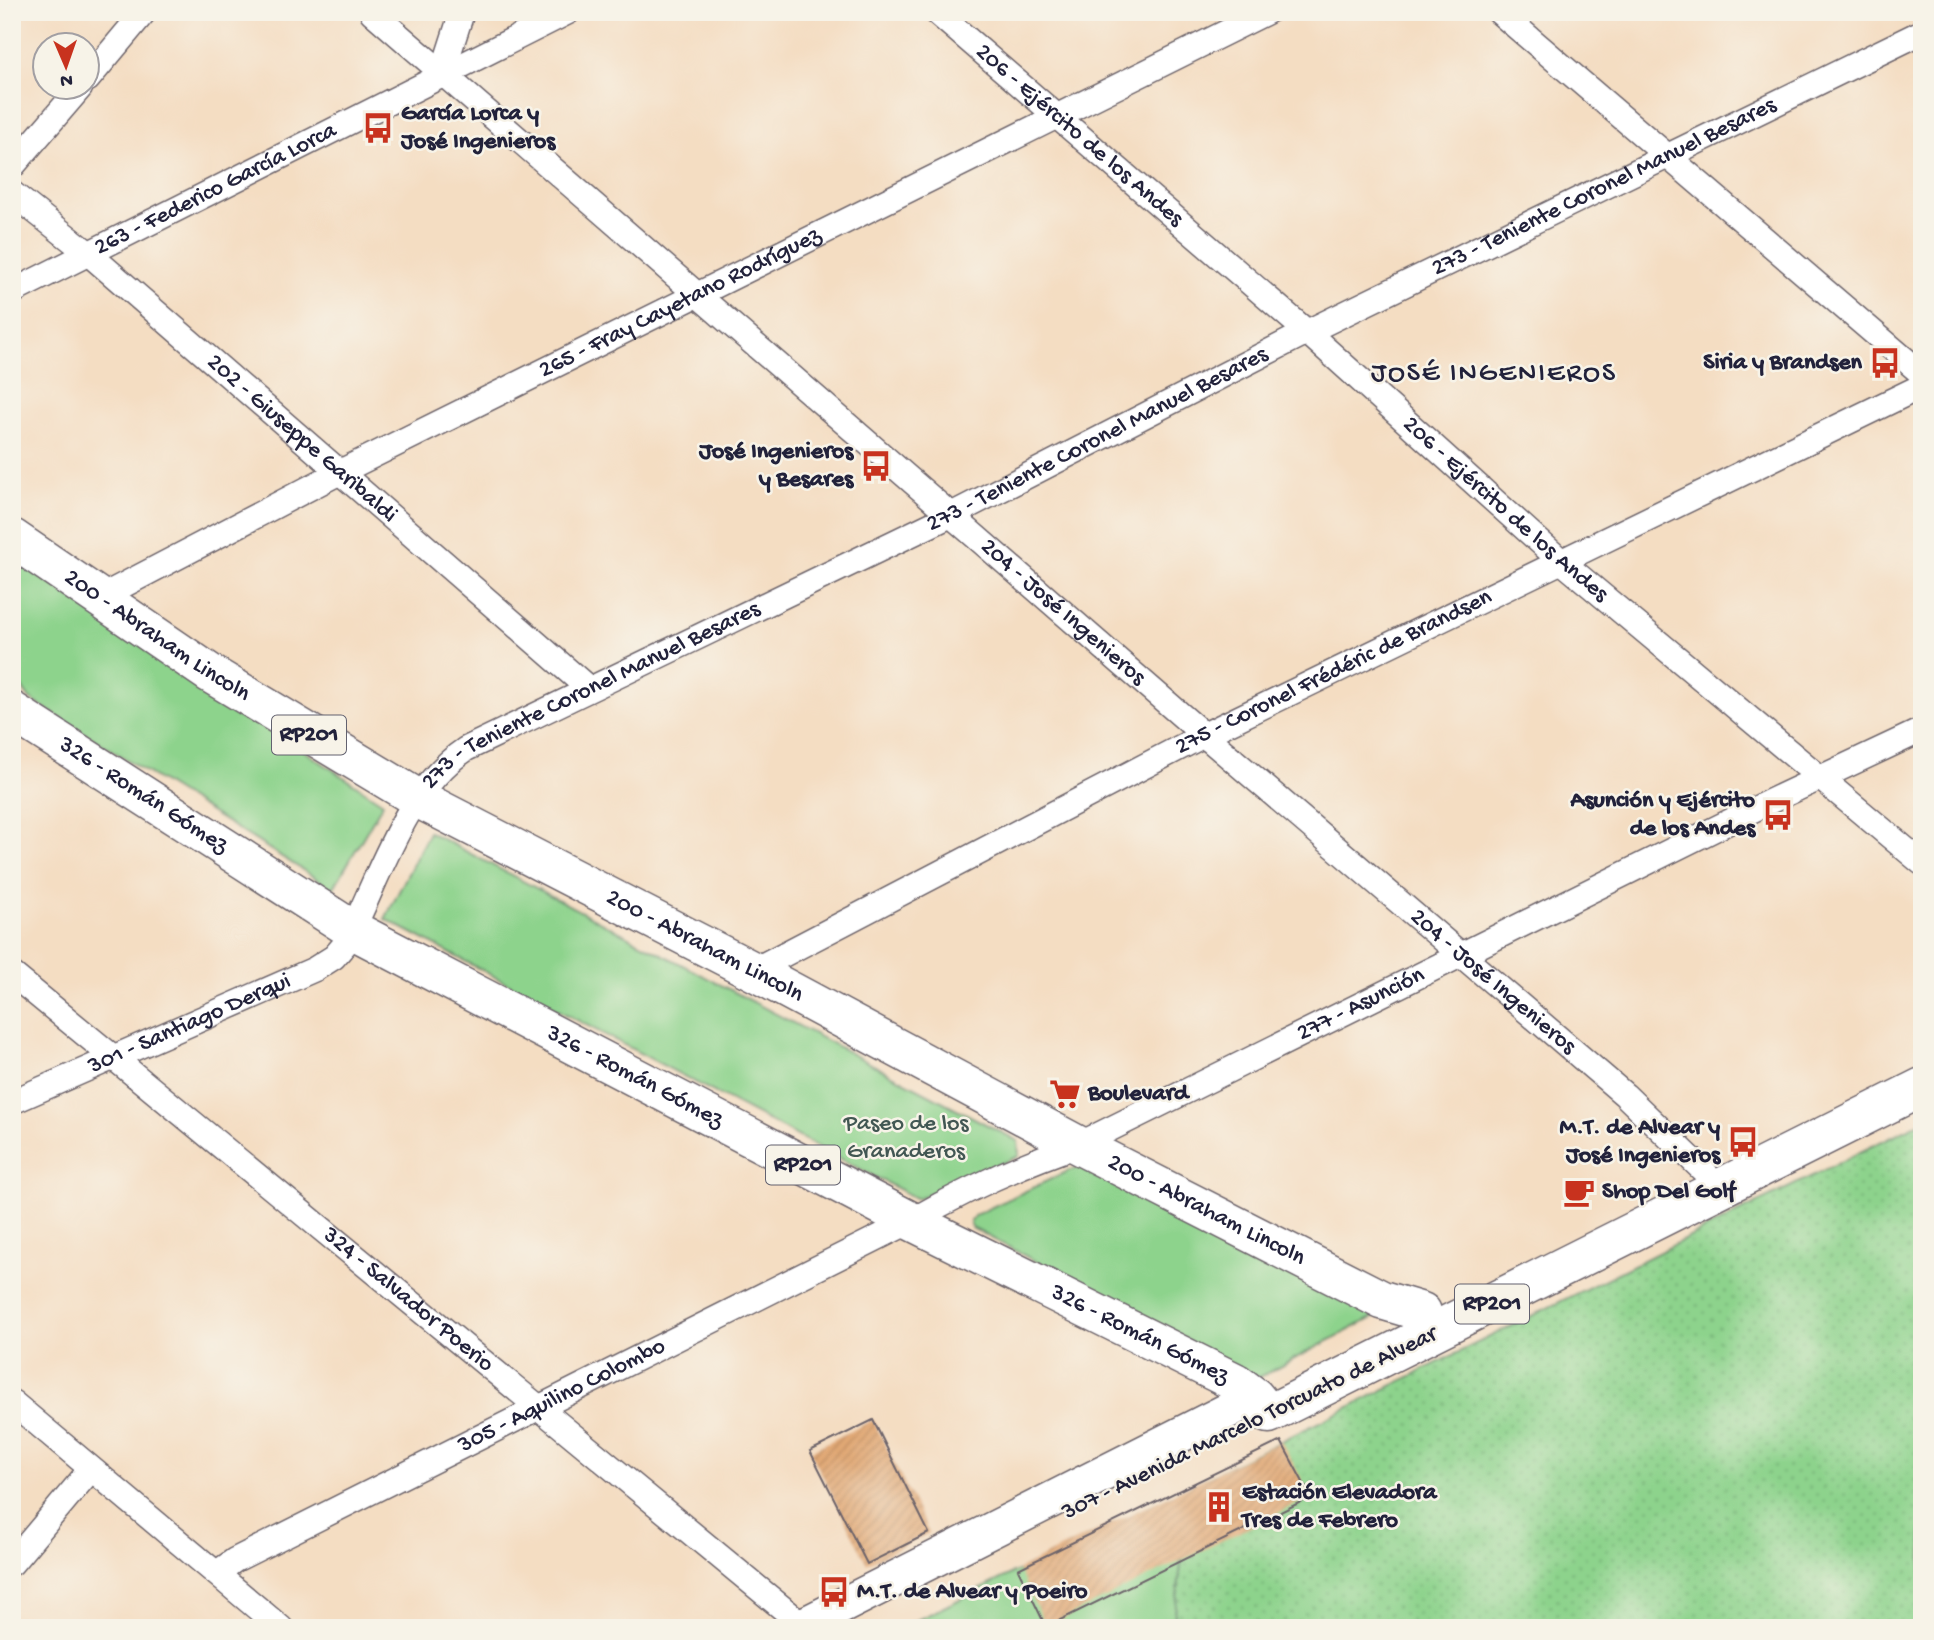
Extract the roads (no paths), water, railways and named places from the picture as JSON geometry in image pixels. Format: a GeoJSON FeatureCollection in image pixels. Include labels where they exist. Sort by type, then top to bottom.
{"type":"FeatureCollection","features":[{"type":"Feature","properties":{"kind":"main road","name":"200 - Abraham Lincoln"},"geometry":{"type":"LineString","coordinates":[[16,543],[97,599],[322,744],[417,798],[752,971],[1078,1145],[1382,1300],[1422,1312]]}},
{"type":"Feature","properties":{"kind":"main road","name":"326 - Román Gómez"},"geometry":{"type":"LineString","coordinates":[[15,711],[353,930],[911,1221],[1235,1382],[1262,1405]]}},
{"type":"Feature","properties":{"kind":"main road","name":"307 - Avenida Marcelo Torcuato de Alvear"},"geometry":{"type":"LineString","coordinates":[[800,1626],[1262,1405],[1710,1182],[1922,1063]]}},
{"type":"Feature","properties":{"kind":"main road","name":"307 - Avenida Marcelo Torcuato de Alvear"},"geometry":{"type":"LineString","coordinates":[[841,1628],[1262,1405],[1422,1312],[1922,1087]]}},
{"type":"Feature","properties":{"kind":"street"},"geometry":{"type":"LineString","coordinates":[[102,62],[144,12]]}},
{"type":"Feature","properties":{"kind":"street","name":"204 - José Ingenieros"},"geometry":{"type":"LineString","coordinates":[[372,12],[697,297],[1625,1095],[1710,1182]]}},
{"type":"Feature","properties":{"kind":"street"},"geometry":{"type":"LineString","coordinates":[[442,74],[462,12]]}},
{"type":"Feature","properties":{"kind":"street","name":"263 - Federico García Lorca"},"geometry":{"type":"LineString","coordinates":[[12,292],[568,12]]}},
{"type":"Feature","properties":{"kind":"street","name":"206 - Ejército de los Andes"},"geometry":{"type":"LineString","coordinates":[[936,12],[1307,332],[1561,561],[1922,863]]}},
{"type":"Feature","properties":{"kind":"street","name":"265 - Fray Cayetano Rodríguez"},"geometry":{"type":"LineString","coordinates":[[97,599],[340,472],[1267,12]]}},
{"type":"Feature","properties":{"kind":"street"},"geometry":{"type":"LineString","coordinates":[[1499,12],[1922,374]]}},
{"type":"Feature","properties":{"kind":"street","name":"273 - Teniente Coronel Manuel Besares"},"geometry":{"type":"LineString","coordinates":[[353,930],[417,798],[429,781],[456,755],[588,688],[951,515],[1307,332],[1922,32]]}},
{"type":"Feature","properties":{"kind":"street"},"geometry":{"type":"LineString","coordinates":[[12,167],[68,102]]}},
{"type":"Feature","properties":{"kind":"street","name":"202 - Giuseppe Garibaldi"},"geometry":{"type":"LineString","coordinates":[[12,193],[88,253],[588,688]]}},
{"type":"Feature","properties":{"kind":"street","name":"275 - Coronel Frédéric de Brandsen"},"geometry":{"type":"LineString","coordinates":[[752,971],[1204,735],[1922,386]]}},
{"type":"Feature","properties":{"kind":"street","name":"277 - Asunción"},"geometry":{"type":"LineString","coordinates":[[911,1221],[1014,1167],[1078,1145],[1922,730]]}},
{"type":"Feature","properties":{"kind":"street","name":"301 - Santiago Derqui"},"geometry":{"type":"LineString","coordinates":[[12,1102],[315,969],[334,957],[353,930]]}},
{"type":"Feature","properties":{"kind":"street","name":"324 - Salvador Poerio"},"geometry":{"type":"LineString","coordinates":[[12,974],[800,1626]]}},
{"type":"Feature","properties":{"kind":"street","name":"305 - Aquilino Colombo"},"geometry":{"type":"LineString","coordinates":[[217,1573],[235,1560],[536,1407],[911,1221]]}},
{"type":"Feature","properties":{"kind":"street"},"geometry":{"type":"LineString","coordinates":[[12,1402],[281,1628]]}},
{"type":"Feature","properties":{"kind":"street"},"geometry":{"type":"LineString","coordinates":[[12,1563],[91,1469]]}},
{"type":"Feature","properties":{"kind":"place","name":"García Lorca y José Ingenieros"},"geometry":{"type":"Point","coordinates":[378,128]}},
{"type":"Feature","properties":{"kind":"place","name":"Siria y Brandsen"},"geometry":{"type":"Point","coordinates":[1885,363]}},
{"type":"Feature","properties":{"kind":"place","name":"José Ingenieros y Besares"},"geometry":{"type":"Point","coordinates":[876,466]}},
{"type":"Feature","properties":{"kind":"place","name":"Asunción y Ejército de los Andes"},"geometry":{"type":"Point","coordinates":[1778,815]}},
{"type":"Feature","properties":{"kind":"place","name":"Boulevard"},"geometry":{"type":"Point","coordinates":[1065,1094]}},
{"type":"Feature","properties":{"kind":"place","name":"M.T. de Alvear y José Ingenieros"},"geometry":{"type":"Point","coordinates":[1743,1142]}},
{"type":"Feature","properties":{"kind":"place","name":"Shop Del Golf"},"geometry":{"type":"Point","coordinates":[1579,1192]}},
{"type":"Feature","properties":{"kind":"place","name":"Estación Elevadora Tres de Febrero"},"geometry":{"type":"Point","coordinates":[1219,1507]}},
{"type":"Feature","properties":{"kind":"place","name":"M.T. de Alvear y Poeiro"},"geometry":{"type":"Point","coordinates":[834,1592]}},
{"type":"Feature","properties":{"kind":"district","name":"JOSÉ INGENIEROS"},"geometry":{"type":"Point","coordinates":[1494,374]}},
{"type":"Feature","properties":{"kind":"park label","name":"Paseo de los Granaderos"},"geometry":{"type":"Point","coordinates":[906,1138]}}]}
